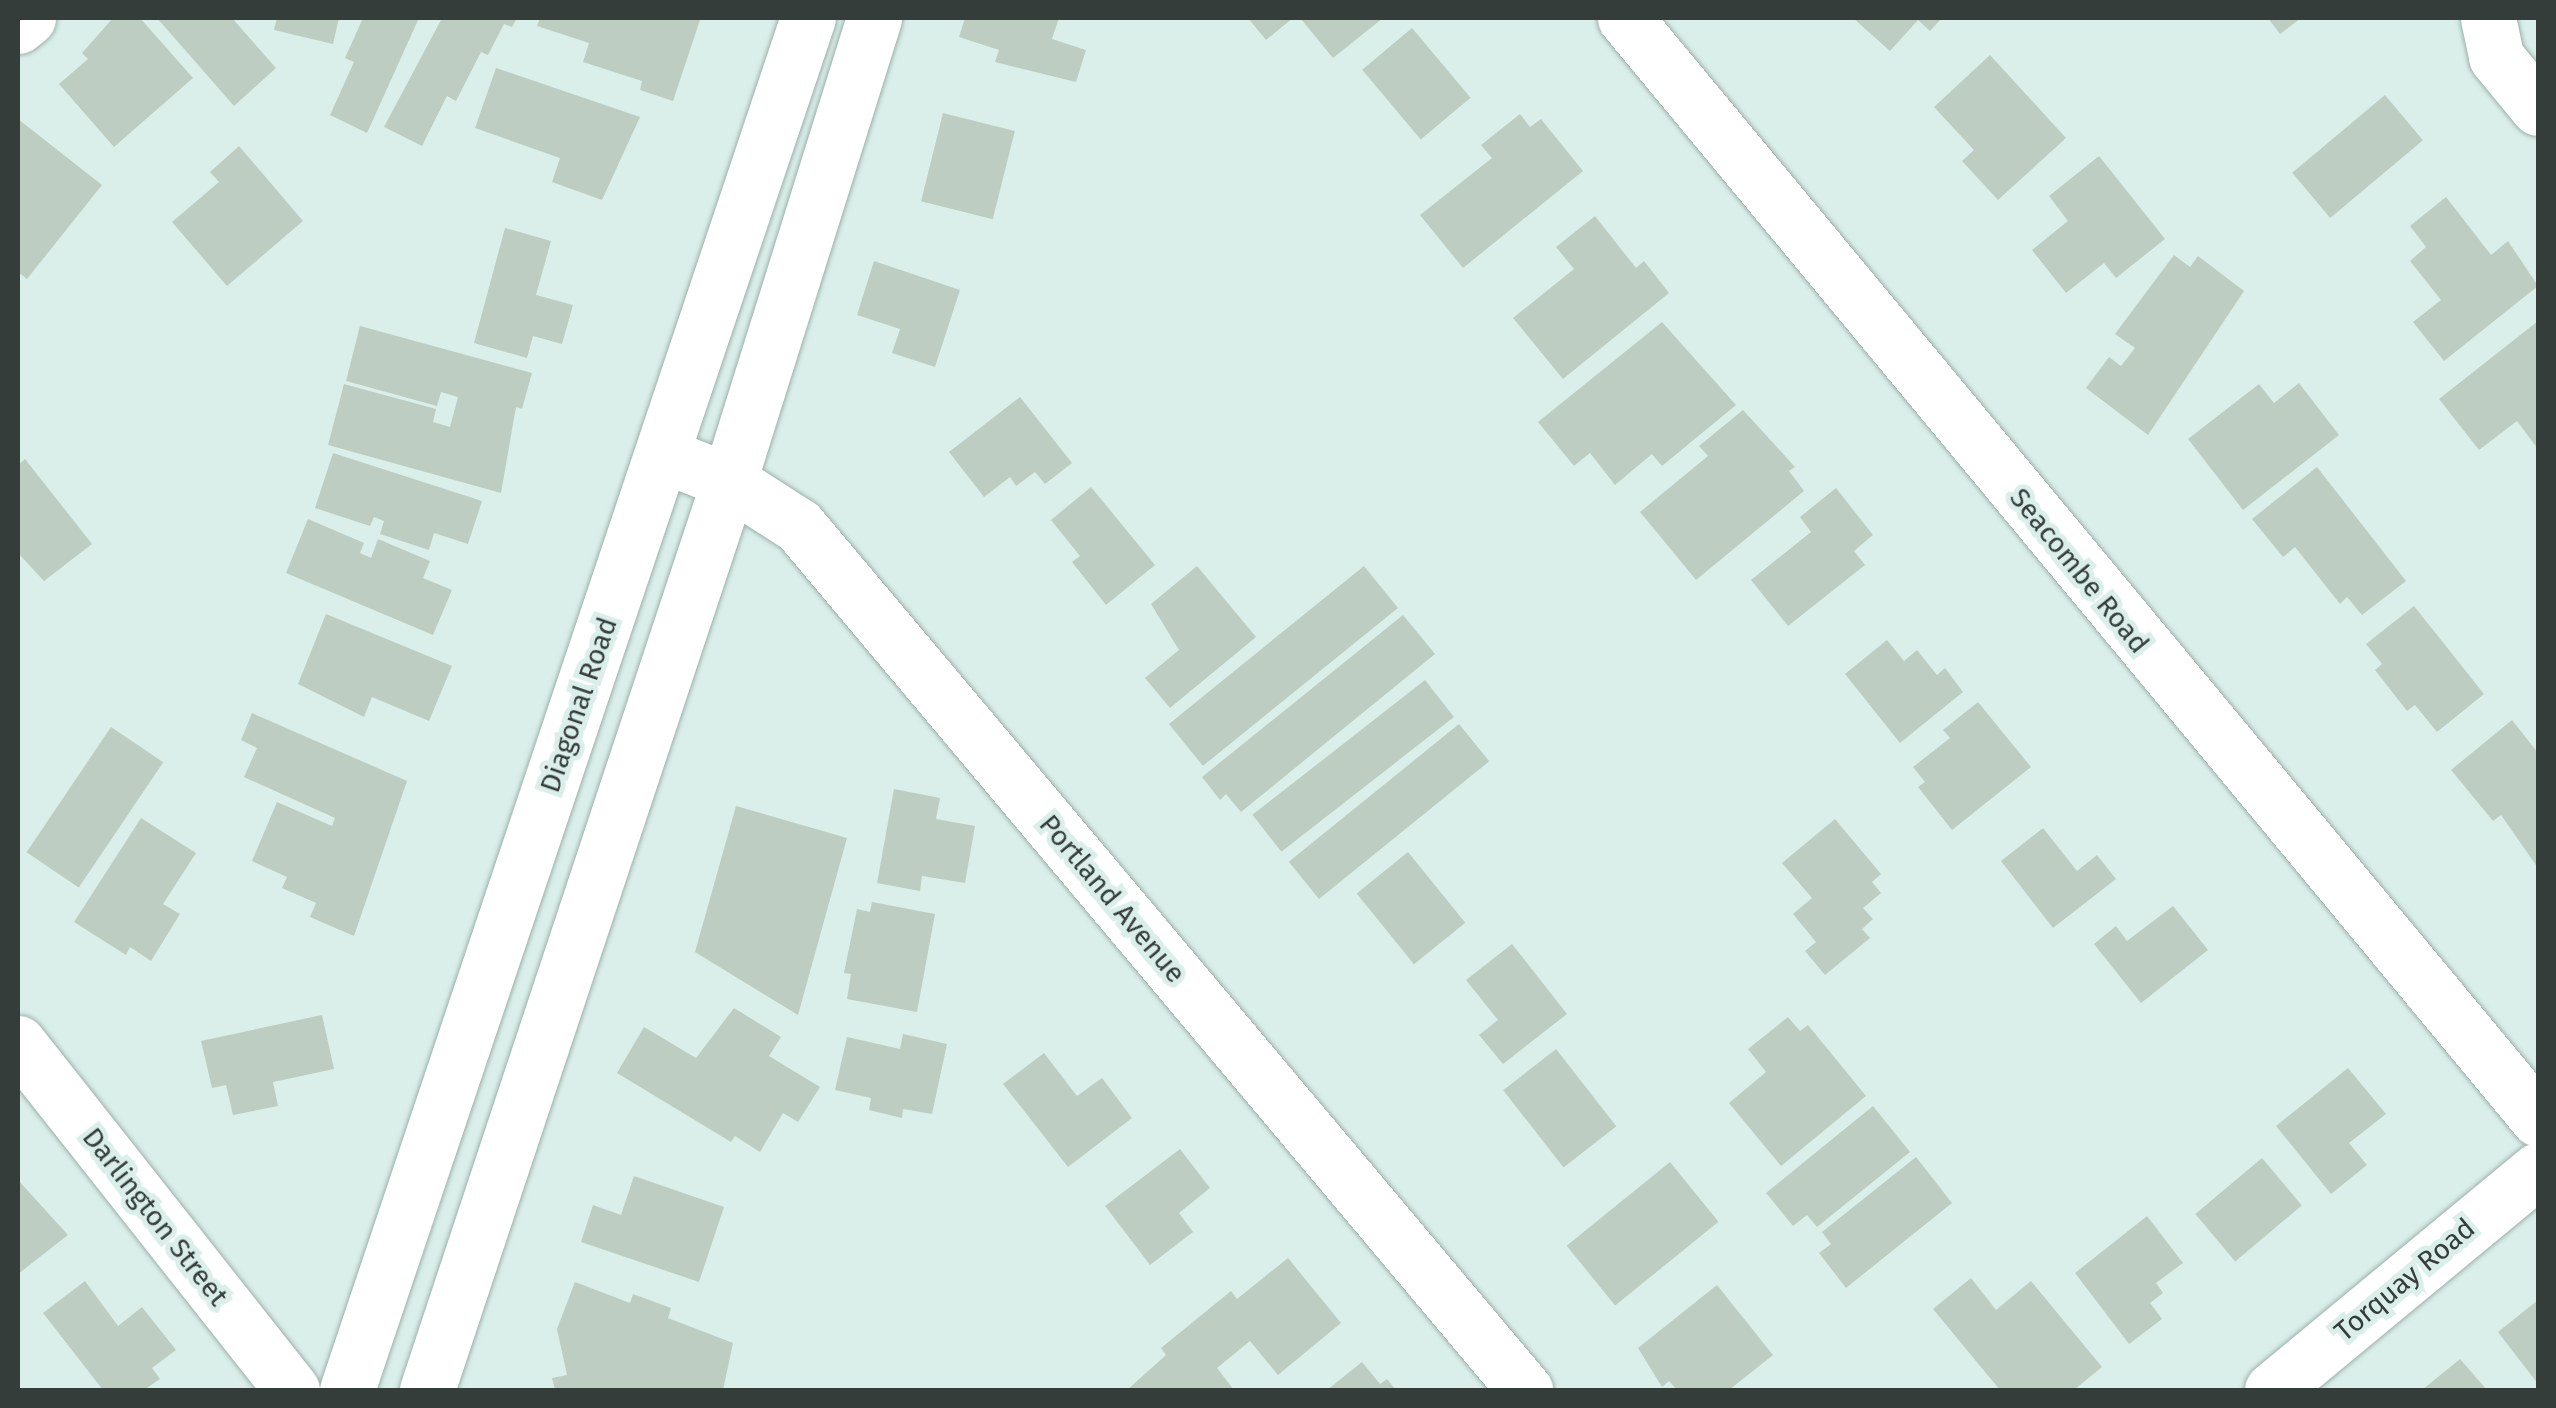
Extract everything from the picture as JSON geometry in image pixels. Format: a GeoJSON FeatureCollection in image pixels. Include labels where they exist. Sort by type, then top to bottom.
{"type":"FeatureCollection","features":[{"type":"Feature","properties":{"kind":"main road"},"geometry":{"type":"LineString","coordinates":[[18,26],[28,18]]}},
{"type":"Feature","properties":{"kind":"main road","name":"Diagonal Road"},"geometry":{"type":"LineString","coordinates":[[347,1390],[808,18]]}},
{"type":"Feature","properties":{"kind":"main road","name":"Seacombe Road"},"geometry":{"type":"LineString","coordinates":[[1625,18],[2538,1120]]}},
{"type":"Feature","properties":{"kind":"main road"},"geometry":{"type":"LineString","coordinates":[[2488,18],[2496,57],[2538,108]]}},
{"type":"Feature","properties":{"kind":"main road"},"geometry":{"type":"LineString","coordinates":[[427,1390],[730,481],[868,19]]}},
{"type":"Feature","properties":{"kind":"main road","name":"Portland Avenue"},"geometry":{"type":"LineString","coordinates":[[663,455],[730,481],[799,526],[1525,1390]]}},
{"type":"Feature","properties":{"kind":"main road","name":"Darlington Street"},"geometry":{"type":"LineString","coordinates":[[18,1043],[292,1390]]}},
{"type":"Feature","properties":{"kind":"main road","name":"Torquay Road"},"geometry":{"type":"LineString","coordinates":[[2272,1390],[2538,1170]]}},
{"type":"Feature","properties":{"kind":"building"},"geometry":{"type":"Polygon","coordinates":[[[113,18],[140,18],[193,78],[114,147],[59,84],[88,59],[82,53],[113,18]]]}},
{"type":"Feature","properties":{"kind":"building"},"geometry":{"type":"Polygon","coordinates":[[[157,18],[232,18],[276,68],[234,106],[157,18]]]}},
{"type":"Feature","properties":{"kind":"building"},"geometry":{"type":"Polygon","coordinates":[[[277,18],[339,18],[333,44],[274,30],[277,18]]]}},
{"type":"Feature","properties":{"kind":"building"},"geometry":{"type":"Polygon","coordinates":[[[363,18],[419,18],[367,133],[330,115],[354,62],[345,58],[363,18]]]}},
{"type":"Feature","properties":{"kind":"building"},"geometry":{"type":"Polygon","coordinates":[[[442,18],[517,18],[512,27],[504,24],[488,55],[481,52],[456,101],[447,96],[422,146],[384,127],[442,18]]]}},
{"type":"Feature","properties":{"kind":"building"},"geometry":{"type":"Polygon","coordinates":[[[540,18],[700,20],[673,101],[640,90],[642,81],[583,62],[589,43],[537,26],[540,18]]]}},
{"type":"Feature","properties":{"kind":"building"},"geometry":{"type":"Polygon","coordinates":[[[965,18],[1059,18],[1052,39],[1086,50],[1076,82],[995,62],[999,50],[959,37],[965,18]]]}},
{"type":"Feature","properties":{"kind":"building"},"geometry":{"type":"Polygon","coordinates":[[[1248,18],[1293,18],[1266,40],[1248,18]]]}},
{"type":"Feature","properties":{"kind":"building"},"geometry":{"type":"Polygon","coordinates":[[[1300,18],[1383,18],[1333,58],[1300,18]]]}},
{"type":"Feature","properties":{"kind":"building"},"geometry":{"type":"Polygon","coordinates":[[[1853,18],[1942,18],[1930,31],[1918,20],[1890,51],[1853,18]]]}},
{"type":"Feature","properties":{"kind":"building"},"geometry":{"type":"Polygon","coordinates":[[[2268,18],[2301,18],[2280,34],[2268,18]]]}},
{"type":"Feature","properties":{"kind":"building"},"geometry":{"type":"Polygon","coordinates":[[[1412,28],[1470,98],[1421,139],[1362,70],[1412,28]]]}},
{"type":"Feature","properties":{"kind":"building"},"geometry":{"type":"Polygon","coordinates":[[[1990,55],[2066,138],[1998,200],[1962,161],[1974,150],[1934,107],[1990,55]]]}},
{"type":"Feature","properties":{"kind":"building"},"geometry":{"type":"Polygon","coordinates":[[[496,68],[640,117],[602,200],[552,182],[560,158],[475,128],[496,68]]]}},
{"type":"Feature","properties":{"kind":"building"},"geometry":{"type":"Polygon","coordinates":[[[2385,95],[2423,140],[2330,218],[2292,173],[2385,95]]]}},
{"type":"Feature","properties":{"kind":"building"},"geometry":{"type":"Polygon","coordinates":[[[943,113],[1015,131],[993,219],[921,201],[943,113]]]}},
{"type":"Feature","properties":{"kind":"building"},"geometry":{"type":"Polygon","coordinates":[[[1520,114],[1530,127],[1541,119],[1583,171],[1463,268],[1420,215],[1492,158],[1481,145],[1520,114]]]}},
{"type":"Feature","properties":{"kind":"building"},"geometry":{"type":"Polygon","coordinates":[[[18,119],[102,185],[27,279],[18,272],[18,119]]]}},
{"type":"Feature","properties":{"kind":"building"},"geometry":{"type":"Polygon","coordinates":[[[239,146],[303,221],[227,286],[172,222],[219,182],[210,172],[239,146]]]}},
{"type":"Feature","properties":{"kind":"building"},"geometry":{"type":"Polygon","coordinates":[[[2099,156],[2165,239],[2116,278],[2104,263],[2066,293],[2032,250],[2068,221],[2049,196],[2099,156]]]}},
{"type":"Feature","properties":{"kind":"building"},"geometry":{"type":"Polygon","coordinates":[[[2446,197],[2491,255],[2508,241],[2538,286],[2444,361],[2413,322],[2441,300],[2410,261],[2426,247],[2410,226],[2446,197]]]}},
{"type":"Feature","properties":{"kind":"building"},"geometry":{"type":"Polygon","coordinates":[[[1595,216],[1636,268],[1644,261],[1669,293],[1563,379],[1513,318],[1574,269],[1556,247],[1595,216]]]}},
{"type":"Feature","properties":{"kind":"building"},"geometry":{"type":"Polygon","coordinates":[[[505,228],[551,241],[536,295],[573,305],[562,344],[533,336],[527,358],[474,343],[505,228]]]}},
{"type":"Feature","properties":{"kind":"building"},"geometry":{"type":"Polygon","coordinates":[[[2174,255],[2190,267],[2198,256],[2244,291],[2148,435],[2086,388],[2109,357],[2121,366],[2135,348],[2115,334],[2174,255]]]}},
{"type":"Feature","properties":{"kind":"building"},"geometry":{"type":"Polygon","coordinates":[[[874,261],[960,290],[935,367],[892,353],[900,329],[857,315],[874,261]]]}},
{"type":"Feature","properties":{"kind":"building"},"geometry":{"type":"Polygon","coordinates":[[[2538,321],[2538,449],[2517,421],[2479,450],[2439,399],[2538,321]]]}},
{"type":"Feature","properties":{"kind":"building"},"geometry":{"type":"Polygon","coordinates":[[[1662,322],[1736,405],[1662,466],[1652,454],[1615,485],[1590,453],[1574,466],[1538,422],[1662,322]]]}},
{"type":"Feature","properties":{"kind":"building"},"geometry":{"type":"Polygon","coordinates":[[[360,326],[532,373],[522,409],[516,407],[501,493],[328,445],[344,384],[436,409],[433,422],[450,427],[458,397],[441,392],[437,406],[346,381],[360,326]]]}},
{"type":"Feature","properties":{"kind":"building"},"geometry":{"type":"Polygon","coordinates":[[[2299,383],[2339,435],[2243,510],[2188,439],[2259,384],[2274,403],[2299,383]]]}},
{"type":"Feature","properties":{"kind":"building"},"geometry":{"type":"Polygon","coordinates":[[[1020,397],[1072,463],[1045,484],[1035,472],[1016,486],[1010,477],[984,497],[949,452],[1020,397]]]}},
{"type":"Feature","properties":{"kind":"building"},"geometry":{"type":"Polygon","coordinates":[[[1743,410],[1795,467],[1789,471],[1804,491],[1696,580],[1640,512],[1708,456],[1699,446],[1743,410]]]}},
{"type":"Feature","properties":{"kind":"building"},"geometry":{"type":"Polygon","coordinates":[[[333,453],[482,501],[468,544],[434,533],[429,550],[380,534],[384,521],[374,517],[370,526],[315,508],[333,453]]]}},
{"type":"Feature","properties":{"kind":"building"},"geometry":{"type":"Polygon","coordinates":[[[25,459],[92,544],[44,581],[18,553],[18,465],[25,459]]]}},
{"type":"Feature","properties":{"kind":"building"},"geometry":{"type":"Polygon","coordinates":[[[2317,467],[2406,581],[2362,615],[2347,597],[2340,604],[2295,547],[2283,557],[2252,519],[2317,467]]]}},
{"type":"Feature","properties":{"kind":"building"},"geometry":{"type":"Polygon","coordinates":[[[1091,487],[1155,565],[1106,605],[1072,562],[1080,556],[1051,520],[1091,487]]]}},
{"type":"Feature","properties":{"kind":"building"},"geometry":{"type":"Polygon","coordinates":[[[1836,488],[1873,535],[1854,551],[1865,565],[1788,626],[1751,580],[1811,532],[1800,517],[1836,488]]]}},
{"type":"Feature","properties":{"kind":"building"},"geometry":{"type":"Polygon","coordinates":[[[308,519],[364,543],[360,553],[371,558],[378,539],[430,561],[423,578],[452,590],[433,635],[286,573],[308,519]]]}},
{"type":"Feature","properties":{"kind":"building"},"geometry":{"type":"Polygon","coordinates":[[[1197,566],[1256,637],[1170,708],[1145,678],[1179,650],[1151,604],[1197,566]]]}},
{"type":"Feature","properties":{"kind":"building"},"geometry":{"type":"Polygon","coordinates":[[[1364,566],[1398,608],[1203,766],[1169,724],[1364,566]]]}},
{"type":"Feature","properties":{"kind":"building"},"geometry":{"type":"Polygon","coordinates":[[[2414,606],[2484,694],[2437,732],[2415,705],[2407,711],[2375,670],[2382,664],[2366,644],[2414,606]]]}},
{"type":"Feature","properties":{"kind":"building"},"geometry":{"type":"Polygon","coordinates":[[[326,614],[452,666],[429,721],[372,697],[364,717],[298,684],[326,614]]]}},
{"type":"Feature","properties":{"kind":"building"},"geometry":{"type":"Polygon","coordinates":[[[1403,615],[1435,654],[1241,812],[1226,794],[1220,800],[1202,777],[1403,615]]]}},
{"type":"Feature","properties":{"kind":"building"},"geometry":{"type":"Polygon","coordinates":[[[1887,640],[1904,661],[1917,650],[1937,675],[1945,668],[1963,692],[1900,743],[1845,674],[1887,640]]]}},
{"type":"Feature","properties":{"kind":"building"},"geometry":{"type":"Polygon","coordinates":[[[1425,680],[1454,717],[1281,852],[1252,815],[1425,680]]]}},
{"type":"Feature","properties":{"kind":"building"},"geometry":{"type":"Polygon","coordinates":[[[1978,702],[2031,767],[1952,830],[1918,787],[1925,782],[1913,767],[1950,738],[1943,730],[1978,702]]]}},
{"type":"Feature","properties":{"kind":"building"},"geometry":{"type":"Polygon","coordinates":[[[252,713],[407,781],[354,936],[310,917],[316,903],[282,888],[287,877],[252,861],[277,802],[332,826],[335,818],[244,777],[257,748],[241,740],[252,713]]]}},
{"type":"Feature","properties":{"kind":"building"},"geometry":{"type":"Polygon","coordinates":[[[2512,720],[2538,753],[2538,868],[2501,815],[2493,821],[2451,770],[2512,720]]]}},
{"type":"Feature","properties":{"kind":"building"},"geometry":{"type":"Polygon","coordinates":[[[1459,724],[1489,761],[1319,899],[1289,862],[1459,724]]]}},
{"type":"Feature","properties":{"kind":"building"},"geometry":{"type":"Polygon","coordinates":[[[111,727],[163,762],[79,887],[27,852],[111,727]]]}},
{"type":"Feature","properties":{"kind":"building"},"geometry":{"type":"Polygon","coordinates":[[[894,789],[940,798],[936,819],[975,826],[965,883],[922,876],[920,891],[877,883],[894,789]]]}},
{"type":"Feature","properties":{"kind":"building"},"geometry":{"type":"Polygon","coordinates":[[[736,806],[847,838],[798,1015],[695,952],[736,806]]]}},
{"type":"Feature","properties":{"kind":"building"},"geometry":{"type":"Polygon","coordinates":[[[141,818],[196,853],[163,904],[180,914],[151,961],[130,947],[126,955],[74,922],[141,818]]]}},
{"type":"Feature","properties":{"kind":"building"},"geometry":{"type":"Polygon","coordinates":[[[1835,819],[1881,874],[1872,882],[1881,893],[1863,908],[1873,919],[1862,929],[1870,938],[1825,975],[1805,951],[1816,942],[1793,914],[1812,898],[1782,863],[1835,819]]]}},
{"type":"Feature","properties":{"kind":"building"},"geometry":{"type":"Polygon","coordinates":[[[2043,828],[2077,871],[2097,855],[2116,879],[2053,928],[2001,861],[2043,828]]]}},
{"type":"Feature","properties":{"kind":"building"},"geometry":{"type":"Polygon","coordinates":[[[1408,852],[1465,923],[1414,964],[1357,894],[1408,852]]]}},
{"type":"Feature","properties":{"kind":"building"},"geometry":{"type":"Polygon","coordinates":[[[872,902],[935,914],[917,1012],[847,999],[851,974],[844,973],[857,909],[870,912],[872,902]]]}},
{"type":"Feature","properties":{"kind":"building"},"geometry":{"type":"Polygon","coordinates":[[[2173,906],[2208,950],[2141,1003],[2094,944],[2116,926],[2127,941],[2173,906]]]}},
{"type":"Feature","properties":{"kind":"building"},"geometry":{"type":"Polygon","coordinates":[[[1512,944],[1567,1014],[1503,1064],[1479,1035],[1498,1020],[1466,980],[1512,944]]]}},
{"type":"Feature","properties":{"kind":"building"},"geometry":{"type":"Polygon","coordinates":[[[734,1008],[781,1037],[769,1056],[820,1087],[798,1122],[783,1113],[760,1152],[735,1136],[731,1142],[617,1073],[644,1027],[696,1058],[734,1008]]]}},
{"type":"Feature","properties":{"kind":"building"},"geometry":{"type":"Polygon","coordinates":[[[322,1015],[334,1069],[273,1082],[278,1106],[233,1115],[226,1085],[212,1088],[201,1041],[322,1015]]]}},
{"type":"Feature","properties":{"kind":"building"},"geometry":{"type":"Polygon","coordinates":[[[1788,1017],[1800,1031],[1808,1025],[1866,1096],[1781,1166],[1729,1103],[1766,1072],[1748,1049],[1788,1017]]]}},
{"type":"Feature","properties":{"kind":"building"},"geometry":{"type":"Polygon","coordinates":[[[903,1034],[947,1044],[932,1114],[903,1109],[902,1118],[869,1110],[871,1098],[835,1090],[847,1037],[900,1049],[903,1034]]]}},
{"type":"Feature","properties":{"kind":"building"},"geometry":{"type":"Polygon","coordinates":[[[1556,1049],[1616,1126],[1564,1167],[1503,1090],[1556,1049]]]}},
{"type":"Feature","properties":{"kind":"building"},"geometry":{"type":"Polygon","coordinates":[[[1044,1053],[1077,1096],[1102,1078],[1132,1118],[1068,1167],[1003,1084],[1044,1053]]]}},
{"type":"Feature","properties":{"kind":"building"},"geometry":{"type":"Polygon","coordinates":[[[2348,1068],[2386,1114],[2349,1143],[2367,1165],[2331,1194],[2276,1126],[2348,1068]]]}},
{"type":"Feature","properties":{"kind":"building"},"geometry":{"type":"Polygon","coordinates":[[[1873,1106],[1910,1152],[1817,1227],[1807,1215],[1793,1226],[1766,1193],[1873,1106]]]}},
{"type":"Feature","properties":{"kind":"building"},"geometry":{"type":"Polygon","coordinates":[[[1180,1149],[1210,1188],[1179,1213],[1193,1232],[1150,1265],[1105,1206],[1180,1149]]]}},
{"type":"Feature","properties":{"kind":"building"},"geometry":{"type":"Polygon","coordinates":[[[1916,1157],[1952,1203],[1846,1288],[1819,1253],[1831,1244],[1822,1232],[1916,1157]]]}},
{"type":"Feature","properties":{"kind":"building"},"geometry":{"type":"Polygon","coordinates":[[[2262,1158],[2302,1205],[2235,1261],[2195,1214],[2262,1158]]]}},
{"type":"Feature","properties":{"kind":"building"},"geometry":{"type":"Polygon","coordinates":[[[1670,1162],[1718,1222],[1615,1306],[1567,1246],[1670,1162]]]}},
{"type":"Feature","properties":{"kind":"building"},"geometry":{"type":"Polygon","coordinates":[[[634,1176],[724,1207],[699,1282],[581,1242],[593,1205],[621,1215],[634,1176]]]}},
{"type":"Feature","properties":{"kind":"building"},"geometry":{"type":"Polygon","coordinates":[[[18,1180],[68,1235],[18,1274],[18,1180]]]}},
{"type":"Feature","properties":{"kind":"building"},"geometry":{"type":"Polygon","coordinates":[[[2147,1216],[2183,1263],[2156,1283],[2163,1293],[2150,1303],[2162,1319],[2129,1344],[2075,1273],[2147,1216]]]}},
{"type":"Feature","properties":{"kind":"building"},"geometry":{"type":"Polygon","coordinates":[[[1288,1258],[1341,1323],[1278,1375],[1250,1341],[1217,1368],[1234,1390],[1127,1390],[1166,1355],[1161,1348],[1231,1291],[1237,1299],[1288,1258]]]}},
{"type":"Feature","properties":{"kind":"building"},"geometry":{"type":"Polygon","coordinates":[[[1971,1278],[1996,1310],[2031,1281],[2102,1367],[2074,1390],[2000,1390],[1933,1309],[1971,1278]]]}},
{"type":"Feature","properties":{"kind":"building"},"geometry":{"type":"Polygon","coordinates":[[[85,1281],[118,1326],[142,1307],[176,1350],[152,1368],[160,1379],[144,1390],[103,1390],[43,1313],[85,1281]]]}},
{"type":"Feature","properties":{"kind":"building"},"geometry":{"type":"Polygon","coordinates":[[[575,1282],[630,1303],[633,1294],[671,1308],[668,1318],[733,1343],[723,1390],[555,1390],[552,1378],[567,1375],[557,1329],[575,1282]]]}},
{"type":"Feature","properties":{"kind":"building"},"geometry":{"type":"Polygon","coordinates":[[[1717,1285],[1773,1355],[1729,1390],[1677,1390],[1669,1381],[1662,1387],[1638,1348],[1717,1285]]]}},
{"type":"Feature","properties":{"kind":"building"},"geometry":{"type":"Polygon","coordinates":[[[2538,1300],[2538,1384],[2498,1332],[2538,1300]]]}},
{"type":"Feature","properties":{"kind":"building"},"geometry":{"type":"Polygon","coordinates":[[[2460,1359],[2487,1390],[2422,1390],[2460,1359]]]}},
{"type":"Feature","properties":{"kind":"building"},"geometry":{"type":"Polygon","coordinates":[[[1362,1362],[1380,1384],[1387,1379],[1396,1390],[1327,1390],[1362,1362]]]}}]}
